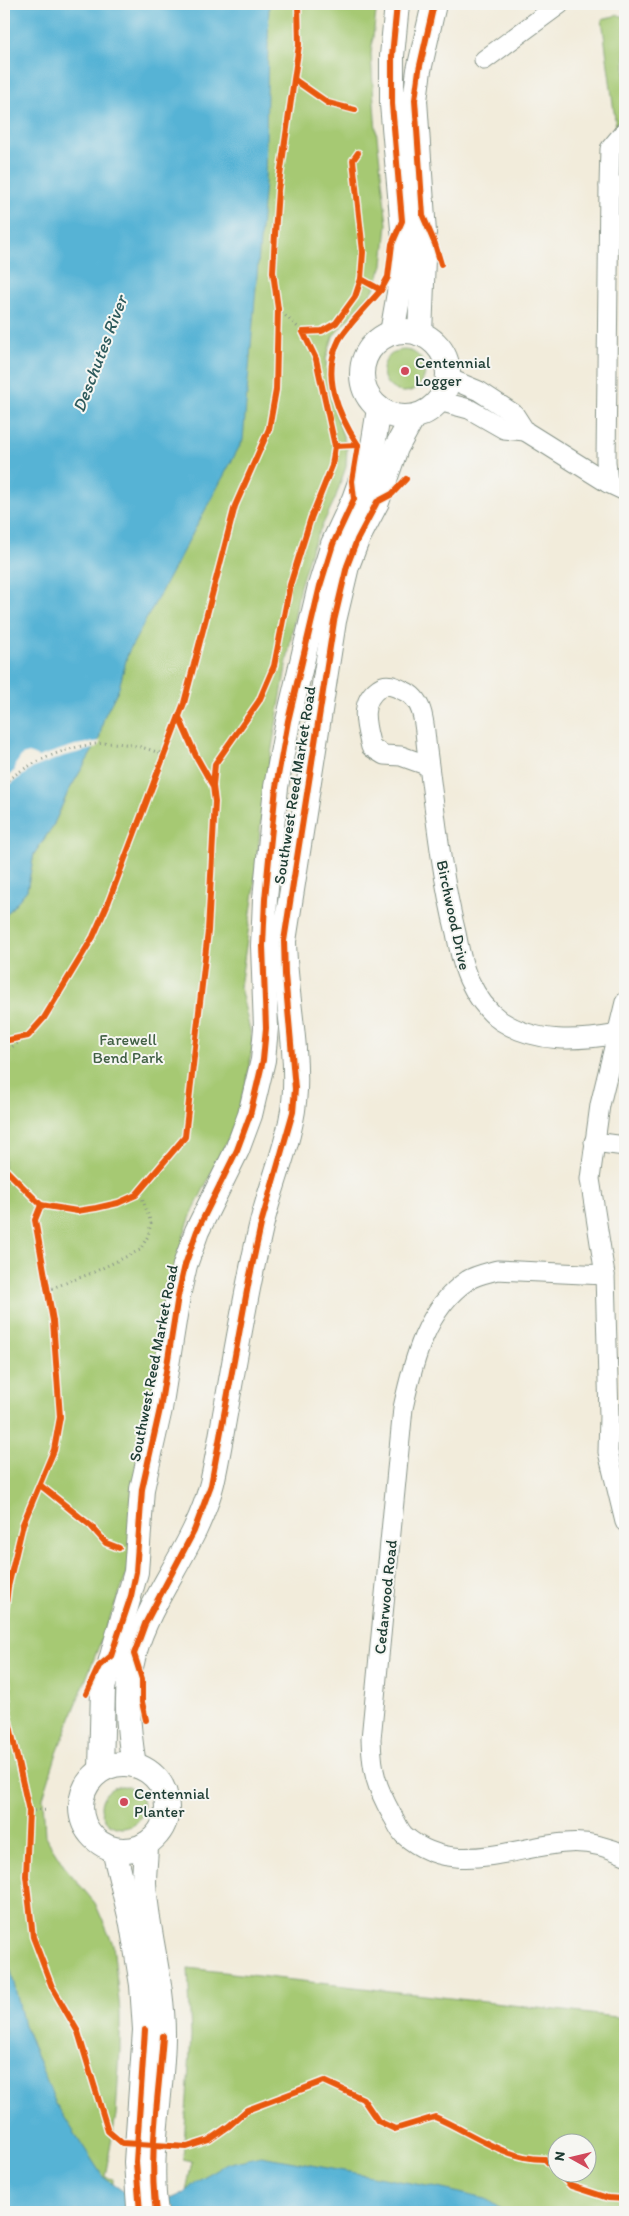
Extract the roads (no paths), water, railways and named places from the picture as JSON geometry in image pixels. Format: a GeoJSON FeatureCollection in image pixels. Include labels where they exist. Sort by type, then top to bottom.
{"type":"FeatureCollection","features":[{"type":"Feature","properties":{"kind":"main road"},"geometry":{"type":"LineString","coordinates":[[392,333],[399,293],[404,240],[392,104],[392,56],[397,4]]}},
{"type":"Feature","properties":{"kind":"main road"},"geometry":{"type":"LineString","coordinates":[[420,334],[424,233],[415,100],[419,70],[434,4]]}},
{"type":"Feature","properties":{"kind":"main road"},"geometry":{"type":"LineString","coordinates":[[414,417],[402,418],[379,410],[370,400],[364,388],[362,374],[364,361],[370,349],[380,339],[392,333],[406,331],[420,334],[432,341],[442,351],[447,364],[448,378],[445,390],[439,401]]}},
{"type":"Feature","properties":{"kind":"main road","name":"Southwest Reed Market Road"},"geometry":{"type":"LineString","coordinates":[[134,1765],[127,1710],[130,1673],[134,1654],[145,1624],[194,1531],[212,1485],[249,1280],[262,1220],[293,1112],[294,1072],[285,975],[284,941],[334,621],[350,558],[377,502],[396,448],[414,417],[428,411],[439,401]]}},
{"type":"Feature","properties":{"kind":"main road","name":"Southwest Reed Market Road"},"geometry":{"type":"LineString","coordinates":[[101,1770],[103,1688],[136,1572],[142,1489],[160,1409],[180,1288],[197,1231],[237,1150],[250,1116],[263,1060],[266,1028],[263,946],[265,890],[276,787],[288,721],[320,586],[333,544],[354,499],[373,446],[379,410]]}},
{"type":"Feature","properties":{"kind":"main road"},"geometry":{"type":"LineString","coordinates":[[111,1765],[134,1765],[147,1770],[158,1780],[165,1793],[167,1808],[164,1822],[157,1835],[146,1844],[125,1851],[114,1850],[101,1844],[90,1834],[83,1821],[80,1807],[83,1793],[90,1780],[101,1770],[111,1765]]}},
{"type":"Feature","properties":{"kind":"main road"},"geometry":{"type":"LineString","coordinates":[[140,2212],[136,2162],[154,2033],[162,2002],[144,1882],[146,1844]]}},
{"type":"Feature","properties":{"kind":"main road"},"geometry":{"type":"LineString","coordinates":[[114,1850],[132,1924],[142,1985],[154,2033],[154,2195],[156,2212]]}},
{"type":"Feature","properties":{"kind":"street"},"geometry":{"type":"LineString","coordinates":[[484,60],[554,5]]}},
{"type":"Feature","properties":{"kind":"street"},"geometry":{"type":"LineString","coordinates":[[608,483],[606,461],[617,186],[610,148],[625,131]]}},
{"type":"Feature","properties":{"kind":"street"},"geometry":{"type":"LineString","coordinates":[[448,378],[479,391],[514,414],[525,431],[608,483],[625,491]]}},
{"type":"Feature","properties":{"kind":"street"},"geometry":{"type":"LineString","coordinates":[[439,401],[469,408],[504,429],[525,431]]}},
{"type":"Feature","properties":{"kind":"street","name":"Birchwood Drive"},"geometry":{"type":"LineString","coordinates":[[429,766],[401,756],[384,755],[371,747],[364,716],[369,699],[380,687],[391,685],[410,693],[420,704],[429,766],[446,894],[468,979],[482,1003],[501,1020],[530,1035],[558,1040],[587,1039],[618,1034]]}},
{"type":"Feature","properties":{"kind":"street"},"geometry":{"type":"LineString","coordinates":[[625,1002],[600,1105],[590,1179],[606,1275],[617,1415],[608,1452],[625,1522]]}},
{"type":"Feature","properties":{"kind":"street"},"geometry":{"type":"LineString","coordinates":[[594,1142],[625,1146]]}},
{"type":"Feature","properties":{"kind":"street","name":"Cedarwood Road"},"geometry":{"type":"LineString","coordinates":[[606,1275],[497,1270],[468,1280],[448,1297],[428,1325],[412,1365],[403,1408],[371,1739],[372,1769],[382,1796],[403,1834],[427,1849],[455,1858],[479,1858],[568,1842],[591,1844],[625,1856]]}},
{"type":"Feature","properties":{"kind":"water","name":"Deschutes River"},"geometry":{"type":"Polygon","coordinates":[[[4,4],[269,4],[265,182],[243,440],[128,653],[119,688],[104,717],[99,740],[68,792],[53,826],[34,854],[27,890],[7,914],[4,923],[4,4]]]}},
{"type":"Feature","properties":{"kind":"water"},"geometry":{"type":"Polygon","coordinates":[[[4,1942],[24,2025],[56,2104],[103,2177],[130,2196],[162,2201],[184,2193],[198,2180],[226,2164],[261,2156],[438,2188],[486,2199],[505,2212],[4,2212],[4,1942]]]}},
{"type":"Feature","properties":{"kind":"place","name":"Centennial Logger"},"geometry":{"type":"Point","coordinates":[405,371]}},
{"type":"Feature","properties":{"kind":"place","name":"Centennial Planter"},"geometry":{"type":"Point","coordinates":[124,1802]}},
{"type":"Feature","properties":{"kind":"park label","name":"Farewell Bend Park"},"geometry":{"type":"Point","coordinates":[128,1048]}}]}
